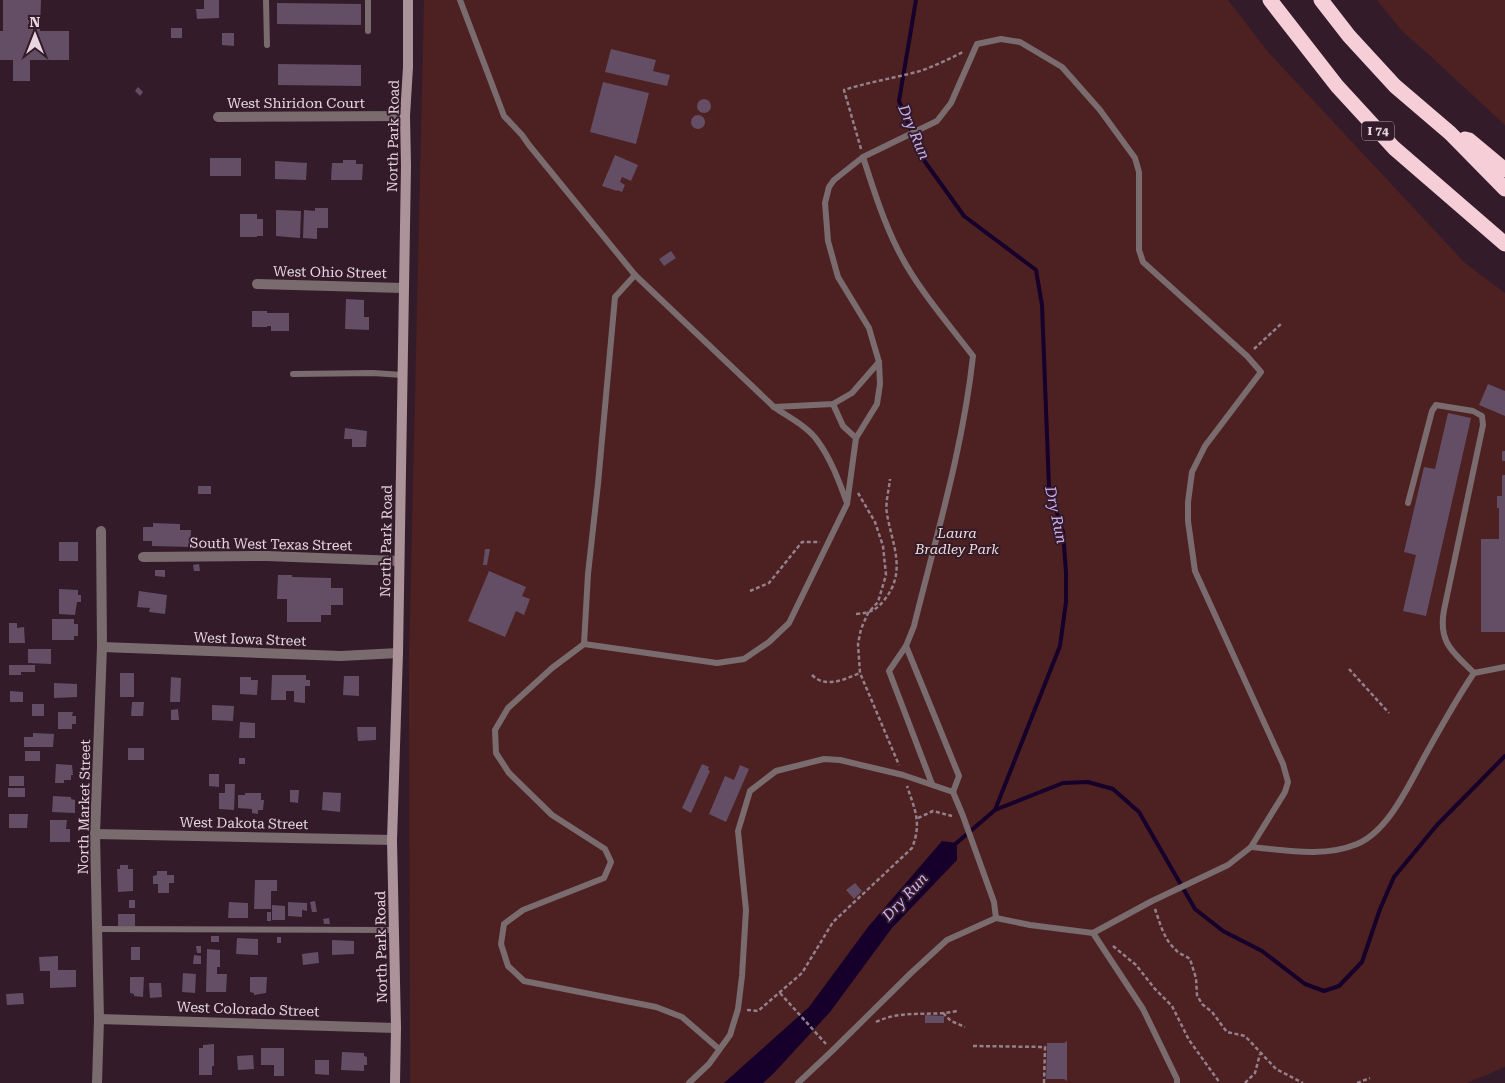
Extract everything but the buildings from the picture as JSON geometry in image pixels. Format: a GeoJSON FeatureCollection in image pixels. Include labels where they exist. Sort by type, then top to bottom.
{"type":"FeatureCollection","features":[{"type":"Feature","properties":{"kind":"highway","name":"I 74"},"geometry":{"type":"LineString","coordinates":[[1270,0],[1337,86],[1394,148],[1505,244]]}},
{"type":"Feature","properties":{"kind":"highway"},"geometry":{"type":"LineString","coordinates":[[1321,0],[1395,86],[1450,133],[1505,189]]}},
{"type":"Feature","properties":{"kind":"highway"},"geometry":{"type":"LineString","coordinates":[[1450,133],[1469,140],[1505,170]]}},
{"type":"Feature","properties":{"kind":"street","name":"North Park Road"},"geometry":{"type":"LineString","coordinates":[[395,1083],[396,1028],[392,840],[398,653],[408,0]]}},
{"type":"Feature","properties":{"kind":"street","name":"West Shiridon Court"},"geometry":{"type":"LineString","coordinates":[[218,117],[405,116]]}},
{"type":"Feature","properties":{"kind":"street","name":"West Ohio Street"},"geometry":{"type":"LineString","coordinates":[[257,284],[403,288]]}},
{"type":"Feature","properties":{"kind":"street","name":"North Market Street"},"geometry":{"type":"LineString","coordinates":[[97,1083],[99,1018],[95,834],[102,647],[101,531]]}},
{"type":"Feature","properties":{"kind":"street","name":"South West Texas Street"},"geometry":{"type":"LineString","coordinates":[[142,557],[267,556],[399,561]]}},
{"type":"Feature","properties":{"kind":"street","name":"West Iowa Street"},"geometry":{"type":"LineString","coordinates":[[102,647],[341,656],[398,653]]}},
{"type":"Feature","properties":{"kind":"street","name":"West Dakota Street"},"geometry":{"type":"LineString","coordinates":[[95,834],[392,840]]}},
{"type":"Feature","properties":{"kind":"street","name":"West Colorado Street"},"geometry":{"type":"LineString","coordinates":[[99,1018],[396,1028]]}},
{"type":"Feature","properties":{"kind":"lane"},"geometry":{"type":"LineString","coordinates":[[266,0],[267,45]]}},
{"type":"Feature","properties":{"kind":"lane"},"geometry":{"type":"LineString","coordinates":[[368,0],[368,31]]}},
{"type":"Feature","properties":{"kind":"lane"},"geometry":{"type":"LineString","coordinates":[[460,0],[504,116],[522,135],[528,145],[635,276],[774,408],[799,424],[817,439],[835,471],[847,504]]}},
{"type":"Feature","properties":{"kind":"lane"},"geometry":{"type":"LineString","coordinates":[[719,1049],[682,1017],[656,1007],[524,980],[508,966],[501,944],[504,924],[523,910],[604,878],[611,862],[605,849],[552,815],[509,773],[496,753],[495,730],[508,708],[552,668],[584,644],[717,663],[744,659],[769,642],[788,623],[847,504],[856,438],[877,404],[880,384],[879,362],[868,328],[838,277],[828,241],[824,204],[829,187],[834,180],[863,157],[937,121],[951,103],[977,44],[1002,39],[1020,42],[1062,67],[1094,103],[1135,158],[1140,172],[1139,250],[1142,262],[1247,356],[1261,372],[1205,446],[1192,472],[1188,502],[1188,521],[1195,571],[1284,764],[1288,782],[1285,792],[1250,847],[1228,865],[1152,901],[1093,933],[1030,925],[996,918],[947,940],[911,972],[798,1083]]}},
{"type":"Feature","properties":{"kind":"lane"},"geometry":{"type":"LineString","coordinates":[[863,157],[878,204],[898,251],[930,301],[973,356],[962,434],[914,626],[906,646],[890,671],[932,784]]}},
{"type":"Feature","properties":{"kind":"lane"},"geometry":{"type":"LineString","coordinates":[[584,644],[587,582],[615,297],[635,276]]}},
{"type":"Feature","properties":{"kind":"lane"},"geometry":{"type":"LineString","coordinates":[[774,408],[833,404],[852,393],[879,362]]}},
{"type":"Feature","properties":{"kind":"lane"},"geometry":{"type":"LineString","coordinates":[[293,374],[373,373],[402,375]]}},
{"type":"Feature","properties":{"kind":"lane"},"geometry":{"type":"LineString","coordinates":[[833,404],[842,426],[856,438]]}},
{"type":"Feature","properties":{"kind":"lane"},"geometry":{"type":"LineString","coordinates":[[1408,503],[1432,411],[1436,405],[1473,411],[1482,416],[1483,425],[1442,625],[1442,632],[1448,646],[1474,673]]}},
{"type":"Feature","properties":{"kind":"lane"},"geometry":{"type":"LineString","coordinates":[[906,646],[959,776],[953,792],[994,902],[996,918]]}},
{"type":"Feature","properties":{"kind":"lane"},"geometry":{"type":"LineString","coordinates":[[1250,847],[1314,852],[1340,849],[1358,844],[1379,829],[1393,812],[1458,697],[1474,673],[1505,668]]}},
{"type":"Feature","properties":{"kind":"lane"},"geometry":{"type":"LineString","coordinates":[[690,1083],[709,1064],[730,1035],[738,1010],[746,910],[738,831],[750,791],[776,771],[824,759],[840,760],[903,775],[953,792]]}},
{"type":"Feature","properties":{"kind":"lane"},"geometry":{"type":"LineString","coordinates":[[97,929],[394,930]]}},
{"type":"Feature","properties":{"kind":"lane"},"geometry":{"type":"LineString","coordinates":[[1093,933],[1142,1010],[1177,1079],[1177,1083]]}},
{"type":"Feature","properties":{"kind":"path"},"geometry":{"type":"LineString","coordinates":[[863,157],[844,90],[872,81],[919,71],[941,63],[977,44]]}},
{"type":"Feature","properties":{"kind":"path"},"geometry":{"type":"LineString","coordinates":[[1247,356],[1281,324]]}},
{"type":"Feature","properties":{"kind":"path"},"geometry":{"type":"LineString","coordinates":[[856,614],[868,613],[877,609],[891,591],[898,570],[886,512],[890,479]]}},
{"type":"Feature","properties":{"kind":"path"},"geometry":{"type":"LineString","coordinates":[[738,1010],[758,1011],[802,973],[833,922],[912,848],[917,836],[918,818],[903,775],[860,673],[858,644],[861,629],[868,613],[878,602],[886,575],[883,546],[875,522],[856,490]]}},
{"type":"Feature","properties":{"kind":"path"},"geometry":{"type":"LineString","coordinates":[[750,591],[769,583],[802,542],[828,542]]}},
{"type":"Feature","properties":{"kind":"path"},"geometry":{"type":"LineString","coordinates":[[1350,669],[1389,713]]}},
{"type":"Feature","properties":{"kind":"path"},"geometry":{"type":"LineString","coordinates":[[812,675],[818,681],[831,682],[844,680],[860,673]]}},
{"type":"Feature","properties":{"kind":"path"},"geometry":{"type":"LineString","coordinates":[[918,818],[933,811],[952,816]]}},
{"type":"Feature","properties":{"kind":"path"},"geometry":{"type":"LineString","coordinates":[[1155,908],[1161,928],[1168,941],[1176,950],[1190,959],[1196,978],[1197,995],[1202,1004],[1212,1012],[1227,1032],[1245,1036],[1276,1069],[1303,1083]]}},
{"type":"Feature","properties":{"kind":"path"},"geometry":{"type":"LineString","coordinates":[[1109,943],[1136,965],[1155,989],[1172,1006],[1189,1040],[1220,1083]]}},
{"type":"Feature","properties":{"kind":"path"},"geometry":{"type":"LineString","coordinates":[[780,993],[820,1038]]}},
{"type":"Feature","properties":{"kind":"path"},"geometry":{"type":"LineString","coordinates":[[872,1025],[890,1016],[943,1014],[957,1011]]}},
{"type":"Feature","properties":{"kind":"path"},"geometry":{"type":"LineString","coordinates":[[943,1014],[951,1021],[965,1027]]}},
{"type":"Feature","properties":{"kind":"path"},"geometry":{"type":"LineString","coordinates":[[973,1046],[1045,1047],[1044,1083]]}},
{"type":"Feature","properties":{"kind":"path"},"geometry":{"type":"LineString","coordinates":[[1245,1083],[1255,1074],[1260,1054]]}},
{"type":"Feature","properties":{"kind":"path"},"geometry":{"type":"LineString","coordinates":[[1357,1083],[1370,1078]]}},
{"type":"Feature","properties":{"kind":"green space","name":"Laura Bradley Park"},"geometry":{"type":"Polygon","coordinates":[[[424,0],[1228,0],[1269,53],[1465,263],[1505,293],[1505,1067],[1467,1083],[410,1083],[409,659],[424,0]]]}},
{"type":"Feature","properties":{"kind":"green space"},"geometry":{"type":"Polygon","coordinates":[[[1377,0],[1505,0],[1505,125],[1402,31],[1377,0]]]}},
{"type":"Feature","properties":{"kind":"water","name":"Dry Run"},"geometry":{"type":"Polygon","coordinates":[[[942,841],[957,843],[957,860],[892,928],[830,1012],[763,1083],[724,1083],[809,1007],[868,927],[942,841]]]}},
{"type":"Feature","properties":{"kind":"waterway","name":"Dry Run"},"geometry":{"type":"LineString","coordinates":[[916,0],[899,101],[923,159],[964,216],[1036,270],[1042,305],[1049,488],[1063,532],[1066,572],[1066,602],[1060,646],[995,810],[953,846]]}},
{"type":"Feature","properties":{"kind":"waterway"},"geometry":{"type":"LineString","coordinates":[[995,810],[1063,783],[1088,782],[1113,789],[1139,812],[1195,909],[1223,931],[1262,951],[1305,984],[1324,991],[1339,986],[1362,962],[1380,909],[1394,877],[1437,825],[1505,756]]}}]}
